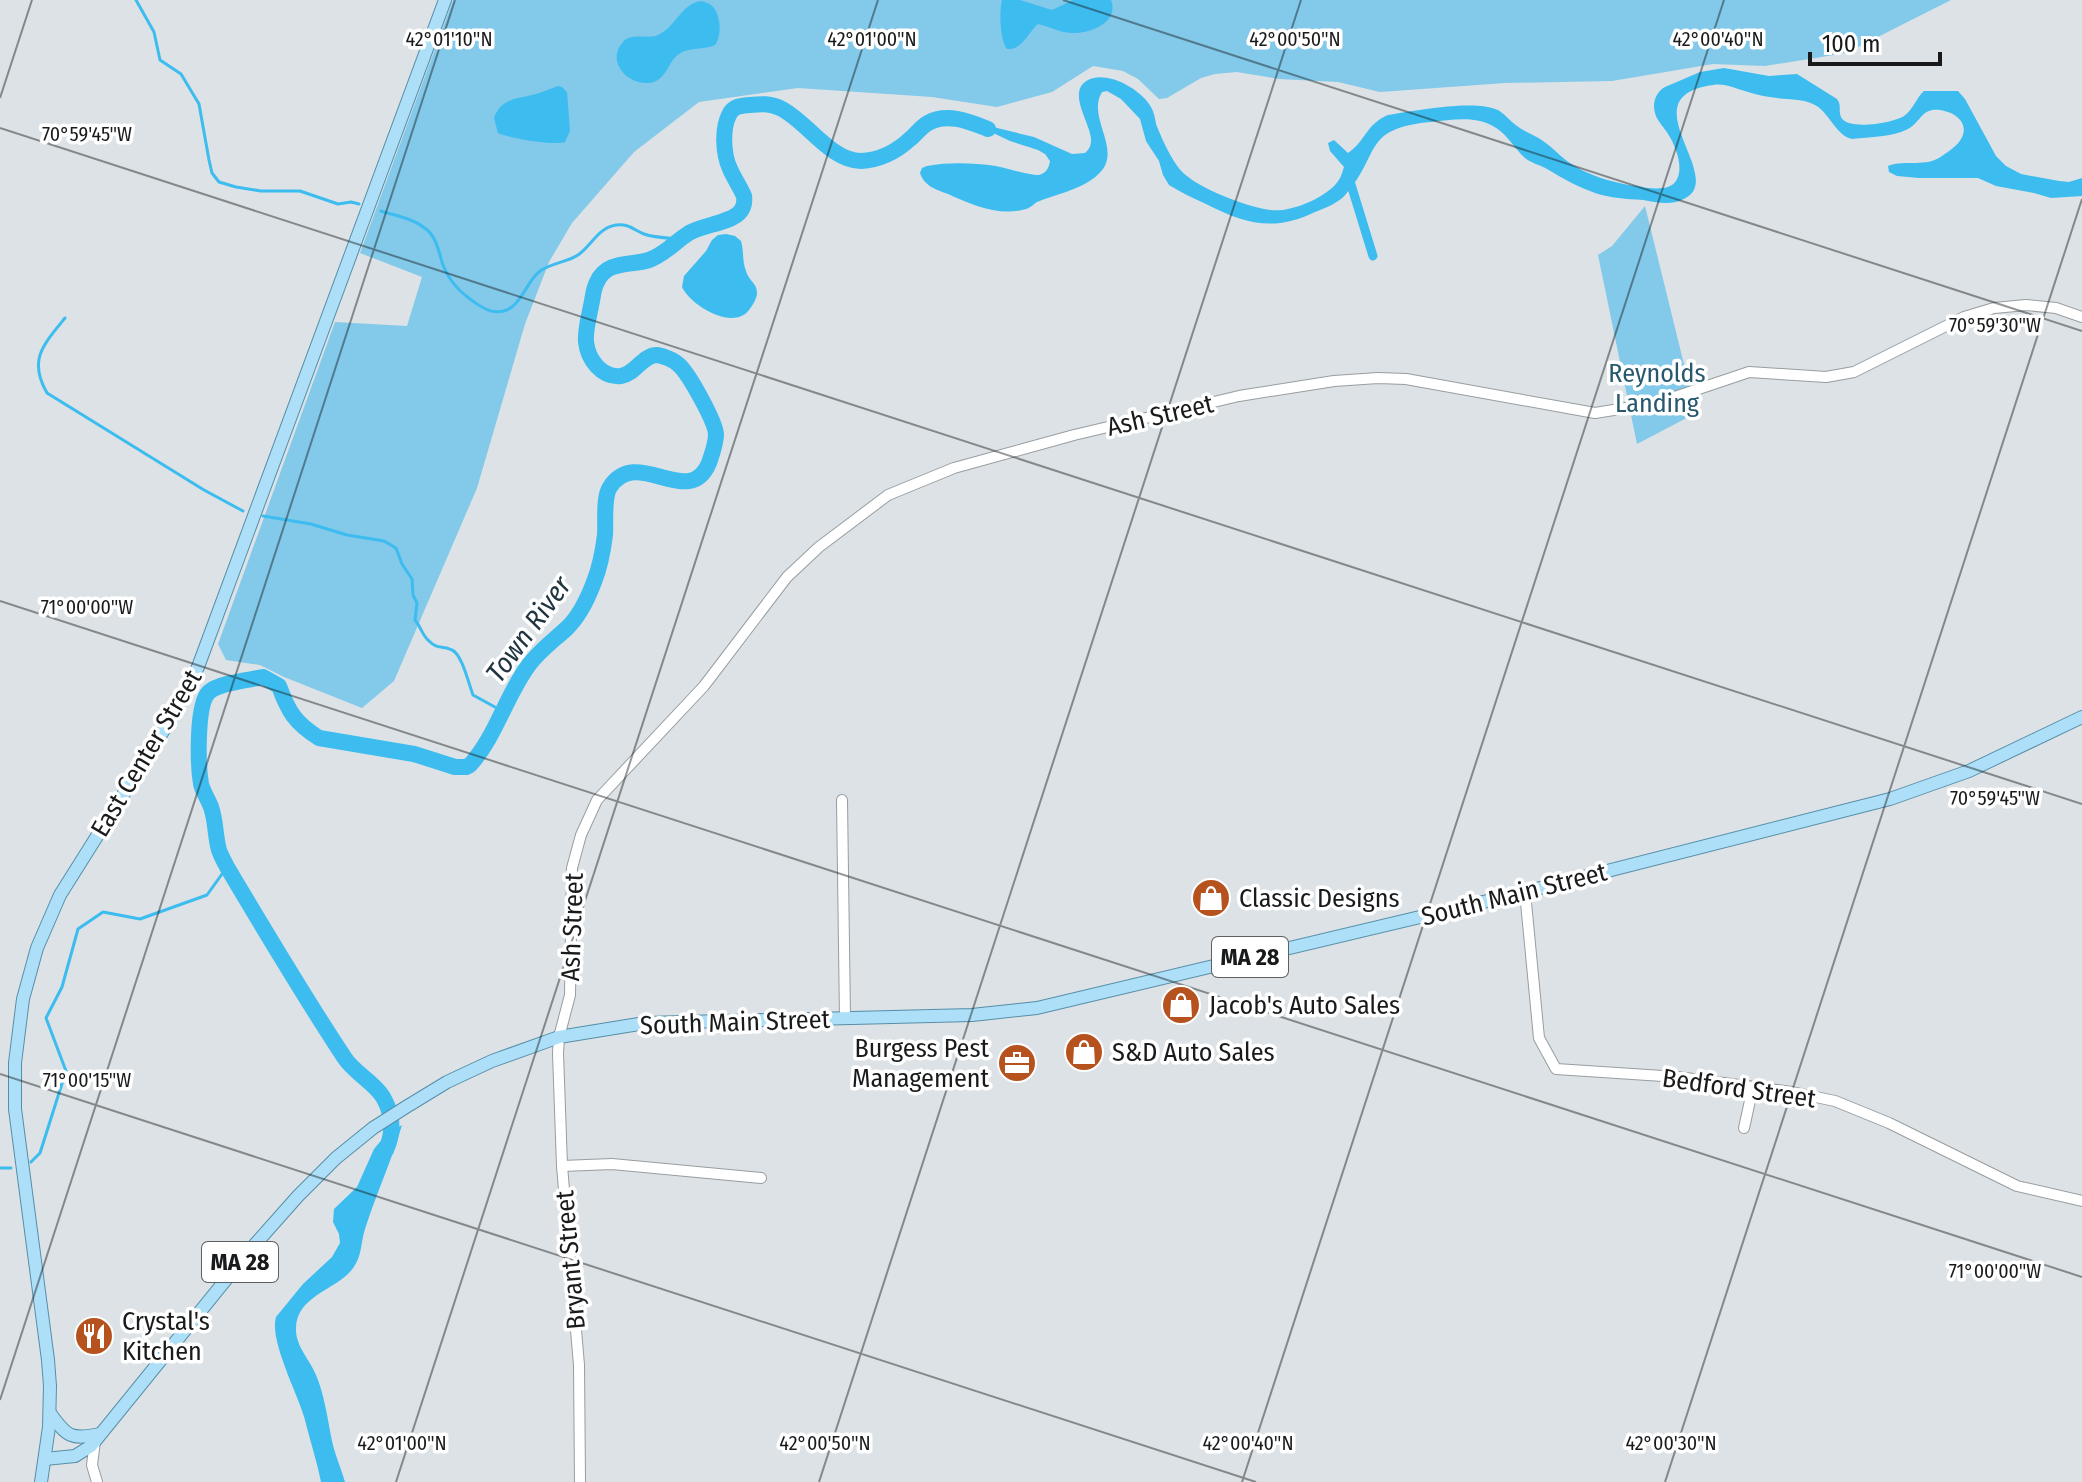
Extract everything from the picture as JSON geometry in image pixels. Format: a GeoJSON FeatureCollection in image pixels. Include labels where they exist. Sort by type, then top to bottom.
{"type":"FeatureCollection","features":[{"type":"Feature","properties":{"kind":"main road","name":"East Center Street"},"geometry":{"type":"LineString","coordinates":[[41,1482],[50,1413],[49,1372],[14,1098],[16,1043],[27,982],[37,948],[60,895],[172,717],[198,667],[445,0]]}},
{"type":"Feature","properties":{"kind":"main road","name":"South Main Street"},"geometry":{"type":"LineString","coordinates":[[45,1459],[75,1456],[85,1451],[250,1250],[336,1158],[373,1128],[406,1107],[447,1082],[492,1061],[559,1037],[645,1023],[972,1015],[1037,1008],[1525,892],[1890,799],[1969,771],[2082,717]]}},
{"type":"Feature","properties":{"kind":"main road"},"geometry":{"type":"LineString","coordinates":[[50,1413],[70,1436],[98,1437]]}},
{"type":"Feature","properties":{"kind":"street","name":"Ash Street"},"geometry":{"type":"LineString","coordinates":[[559,1037],[570,995],[572,868],[581,835],[597,800],[704,686],[787,577],[819,547],[888,495],[954,468],[1074,435],[1239,396],[1320,383],[1406,379],[1595,413],[1657,403],[1749,372],[1826,377],[1854,372],[1964,317],[1994,308],[2026,305],[2056,308],[2082,317]]}},
{"type":"Feature","properties":{"kind":"street"},"geometry":{"type":"LineString","coordinates":[[842,800],[845,1018]]}},
{"type":"Feature","properties":{"kind":"street","name":"Bedford Street"},"geometry":{"type":"LineString","coordinates":[[1525,892],[1539,1038],[1556,1069],[1678,1077],[1835,1101],[1889,1123],[2017,1186],[2082,1201]]}},
{"type":"Feature","properties":{"kind":"street","name":"Bryant Street"},"geometry":{"type":"LineString","coordinates":[[559,1037],[562,1166],[579,1365],[580,1482]]}},
{"type":"Feature","properties":{"kind":"street"},"geometry":{"type":"LineString","coordinates":[[1744,1128],[1753,1087]]}},
{"type":"Feature","properties":{"kind":"street"},"geometry":{"type":"LineString","coordinates":[[562,1166],[612,1164],[761,1178]]}},
{"type":"Feature","properties":{"kind":"street"},"geometry":{"type":"LineString","coordinates":[[95,1478],[91,1462],[98,1437]]}},
{"type":"Feature","properties":{"kind":"green space"},"geometry":{"type":"Polygon","coordinates":[[[453,0],[1951,0],[1846,53],[1765,66],[1713,64],[1612,81],[1505,83],[1380,92],[1338,82],[1279,79],[1237,72],[1201,78],[1167,98],[1159,99],[1138,79],[1123,71],[1093,66],[1052,92],[997,107],[932,97],[798,88],[699,102],[634,152],[572,223],[549,262],[525,324],[477,488],[394,681],[362,708],[260,665],[226,660],[218,644],[335,322],[407,326],[422,277],[360,253],[453,0]]]}},
{"type":"Feature","properties":{"kind":"green space","name":"Reynolds Landing"},"geometry":{"type":"Polygon","coordinates":[[[1645,206],[1696,413],[1637,444],[1598,255],[1612,246],[1645,206]]]}},
{"type":"Feature","properties":{"kind":"shaded area"},"geometry":{"type":"Polygon","coordinates":[[[1002,0],[1020,0],[1052,10],[1073,0],[1111,0],[1113,7],[1108,19],[1097,28],[1071,33],[1038,24],[1021,44],[1007,49],[1001,26],[1002,0]]]}},
{"type":"Feature","properties":{"kind":"shaded area"},"geometry":{"type":"Polygon","coordinates":[[[701,1],[712,6],[718,15],[720,31],[715,45],[679,54],[655,82],[641,83],[626,76],[617,56],[623,42],[631,37],[658,35],[670,27],[688,6],[701,1]]]}},
{"type":"Feature","properties":{"kind":"shaded area"},"geometry":{"type":"Polygon","coordinates":[[[1724,68],[1769,76],[1797,74],[1837,99],[1845,121],[1861,125],[1899,119],[1910,111],[1924,91],[1958,91],[1996,156],[2006,166],[2021,174],[2059,181],[2082,178],[2082,196],[2051,198],[1996,186],[1978,178],[1919,178],[1889,172],[1888,166],[1895,164],[1936,160],[1958,144],[1964,132],[1963,126],[1957,117],[1945,111],[1928,111],[1902,132],[1852,139],[1841,133],[1819,107],[1808,102],[1762,96],[1718,85],[1688,93],[1678,106],[1678,122],[1696,177],[1693,191],[1670,203],[1613,197],[1589,191],[1527,160],[1491,125],[1477,120],[1454,120],[1409,125],[1383,137],[1357,180],[1332,205],[1286,222],[1247,221],[1169,185],[1146,141],[1140,119],[1121,99],[1107,91],[1102,92],[1098,111],[1106,141],[1107,160],[1095,177],[1076,188],[1026,209],[1006,212],[976,206],[935,189],[920,173],[927,166],[953,163],[996,166],[1036,175],[1047,170],[1050,161],[1045,154],[968,121],[1034,137],[1072,154],[1085,153],[1090,146],[1091,135],[1079,101],[1079,92],[1088,80],[1104,77],[1123,83],[1146,100],[1169,152],[1187,176],[1215,192],[1262,209],[1299,206],[1335,185],[1344,167],[1330,151],[1328,143],[1334,140],[1348,153],[1375,123],[1388,115],[1460,106],[1498,110],[1574,166],[1591,174],[1627,185],[1664,188],[1676,180],[1679,160],[1674,145],[1657,119],[1654,105],[1657,95],[1665,87],[1700,72],[1724,68]]]}},
{"type":"Feature","properties":{"kind":"shaded area"},"geometry":{"type":"Polygon","coordinates":[[[558,86],[567,92],[570,131],[565,142],[531,141],[498,133],[494,118],[505,103],[558,86]]]}},
{"type":"Feature","properties":{"kind":"shaded area"},"geometry":{"type":"Polygon","coordinates":[[[726,234],[741,241],[747,274],[757,293],[749,310],[733,318],[713,314],[703,308],[682,287],[684,276],[712,240],[726,234]]]}},
{"type":"Feature","properties":{"kind":"shaded area"},"geometry":{"type":"Polygon","coordinates":[[[402,1125],[355,1265],[340,1281],[310,1300],[297,1319],[297,1337],[319,1382],[333,1446],[345,1482],[321,1482],[305,1420],[280,1353],[276,1317],[303,1284],[332,1257],[340,1243],[333,1222],[334,1209],[357,1187],[374,1149],[385,1136],[402,1125]]]}},
{"type":"Feature","properties":{"kind":"waterway"},"geometry":{"type":"LineString","coordinates":[[136,0],[154,32],[160,60],[181,74],[199,104],[212,173],[219,182],[261,191],[300,191],[338,204],[359,204]]}},
{"type":"Feature","properties":{"kind":"waterway","name":"Town River"},"geometry":{"type":"LineString","coordinates":[[386,1150],[391,1123],[383,1097],[344,1057],[284,963],[220,852],[213,812],[200,775],[199,736],[202,709],[209,692],[219,686],[263,677],[279,686],[293,716],[319,738],[414,754],[455,767],[470,765],[487,742],[528,666],[571,624],[586,601],[601,559],[610,487],[621,476],[634,472],[689,481],[700,476],[709,463],[715,428],[701,398],[679,365],[657,355],[647,358],[626,375],[607,374],[590,355],[586,333],[595,288],[607,270],[654,258],[689,233],[729,219],[742,209],[744,196],[730,169],[725,149],[725,127],[731,112],[743,106],[776,106],[839,154],[861,161],[893,151],[935,120],[958,119],[988,129]]}},
{"type":"Feature","properties":{"kind":"waterway"},"geometry":{"type":"LineString","coordinates":[[1349,178],[1373,256]]}},
{"type":"Feature","properties":{"kind":"waterway"},"geometry":{"type":"LineString","coordinates":[[381,211],[410,220],[429,231],[444,268],[455,285],[483,308],[501,312],[515,304],[540,271],[578,255],[610,227],[624,225],[648,235],[680,239]]}},
{"type":"Feature","properties":{"kind":"waterway"},"geometry":{"type":"LineString","coordinates":[[65,318],[41,353],[39,371],[47,393],[243,511]]}},
{"type":"Feature","properties":{"kind":"waterway"},"geometry":{"type":"LineString","coordinates":[[263,516],[384,541],[396,548],[412,579],[417,603],[415,620],[425,636],[435,646],[456,653],[473,695],[504,712]]}},
{"type":"Feature","properties":{"kind":"waterway"},"geometry":{"type":"LineString","coordinates":[[31,1162],[40,1153],[66,1071],[46,1018],[62,987],[78,929],[103,912],[140,919],[207,895],[227,867]]}},
{"type":"Feature","properties":{"kind":"waterway"},"geometry":{"type":"LineString","coordinates":[[0,1168],[11,1168]]}},
{"type":"Feature","properties":{"kind":"place","name":"Classic Designs"},"geometry":{"type":"Point","coordinates":[1211,898]}},
{"type":"Feature","properties":{"kind":"place","name":"Jacob's Auto Sales"},"geometry":{"type":"Point","coordinates":[1181,1005]}},
{"type":"Feature","properties":{"kind":"place","name":"S&D Auto Sales"},"geometry":{"type":"Point","coordinates":[1084,1052]}},
{"type":"Feature","properties":{"kind":"place","name":"Burgess Pest Management"},"geometry":{"type":"Point","coordinates":[1017,1063]}},
{"type":"Feature","properties":{"kind":"place","name":"Crystal's Kitchen"},"geometry":{"type":"Point","coordinates":[94,1336]}}]}
